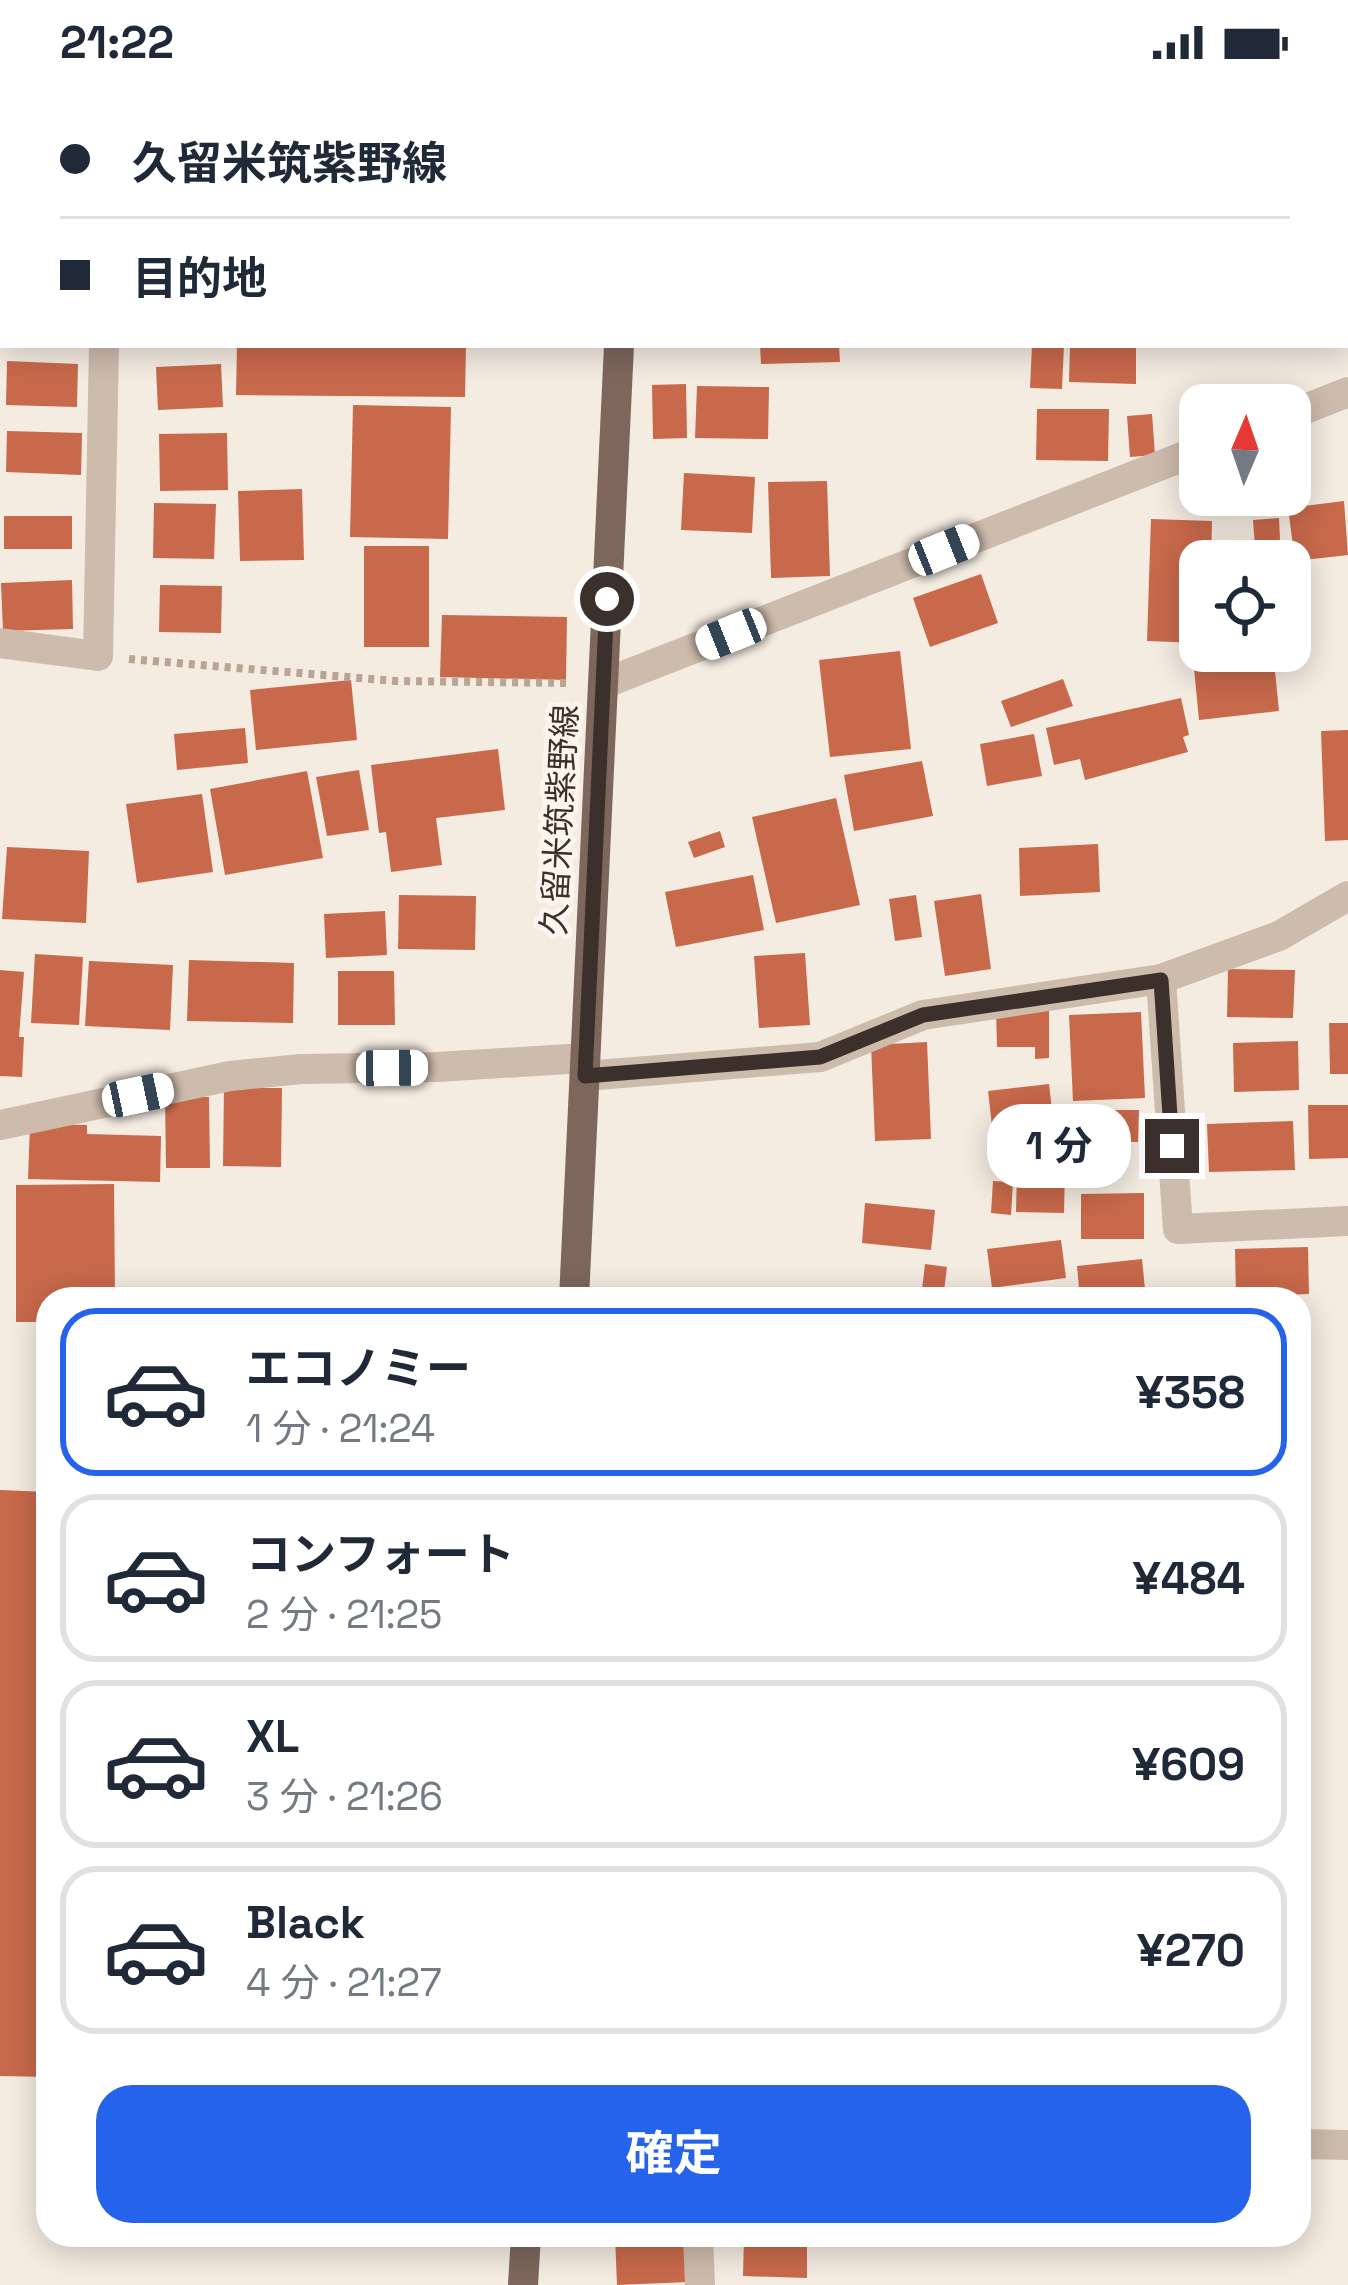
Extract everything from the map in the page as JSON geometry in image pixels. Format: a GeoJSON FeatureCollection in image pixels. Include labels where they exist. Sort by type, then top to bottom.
{"type":"FeatureCollection","features":[{"type":"Feature","properties":{"kind":"main road","name":"久留米筑紫野線"},"geometry":{"type":"LineString","coordinates":[[575,1287],[619,348]]}},
{"type":"Feature","properties":{"kind":"main road"},"geometry":{"type":"LineString","coordinates":[[523,2285],[525,2247]]}},
{"type":"Feature","properties":{"kind":"street"},"geometry":{"type":"LineString","coordinates":[[0,643],[98,656],[104,348]]}},
{"type":"Feature","properties":{"kind":"street"},"geometry":{"type":"LineString","coordinates":[[1311,407],[1348,392]]}},
{"type":"Feature","properties":{"kind":"street"},"geometry":{"type":"LineString","coordinates":[[603,684],[1179,458]]}},
{"type":"Feature","properties":{"kind":"street"},"geometry":{"type":"LineString","coordinates":[[0,1125],[230,1076],[301,1069],[585,1067],[820,1057],[923,1015],[1161,980],[1279,936],[1348,896]]}},
{"type":"Feature","properties":{"kind":"street"},"geometry":{"type":"LineString","coordinates":[[1161,980],[1178,1229],[1348,1221]]}},
{"type":"Feature","properties":{"kind":"street"},"geometry":{"type":"LineString","coordinates":[[1311,2144],[1348,2145]]}},
{"type":"Feature","properties":{"kind":"street"},"geometry":{"type":"LineString","coordinates":[[698,2247],[700,2285]]}},
{"type":"Feature","properties":{"kind":"path"},"geometry":{"type":"LineString","coordinates":[[98,656],[395,681],[603,684]]}},
{"type":"Feature","properties":{"kind":"building"},"geometry":{"type":"Polygon","coordinates":[[[237,348],[466,348],[465,397],[236,395],[237,348]]]}},
{"type":"Feature","properties":{"kind":"building"},"geometry":{"type":"Polygon","coordinates":[[[760,348],[839,348],[840,362],[761,364],[760,348]]]}},
{"type":"Feature","properties":{"kind":"building"},"geometry":{"type":"Polygon","coordinates":[[[1032,348],[1064,348],[1062,389],[1030,388],[1032,348]]]}},
{"type":"Feature","properties":{"kind":"building"},"geometry":{"type":"Polygon","coordinates":[[[1070,348],[1136,348],[1136,384],[1069,382],[1070,348]]]}},
{"type":"Feature","properties":{"kind":"building"},"geometry":{"type":"Polygon","coordinates":[[[7,361],[78,364],[77,407],[6,405],[7,361]]]}},
{"type":"Feature","properties":{"kind":"building"},"geometry":{"type":"Polygon","coordinates":[[[221,364],[223,407],[158,410],[156,367],[221,364]]]}},
{"type":"Feature","properties":{"kind":"building"},"geometry":{"type":"Polygon","coordinates":[[[686,384],[687,438],[653,439],[652,385],[686,384]]]}},
{"type":"Feature","properties":{"kind":"building"},"geometry":{"type":"Polygon","coordinates":[[[697,386],[769,387],[768,439],[695,438],[697,386]]]}},
{"type":"Feature","properties":{"kind":"building"},"geometry":{"type":"Polygon","coordinates":[[[353,405],[451,407],[448,539],[350,537],[353,405]]]}},
{"type":"Feature","properties":{"kind":"building"},"geometry":{"type":"Polygon","coordinates":[[[1037,409],[1109,409],[1108,461],[1036,460],[1037,409]]]}},
{"type":"Feature","properties":{"kind":"building"},"geometry":{"type":"Polygon","coordinates":[[[1152,414],[1155,455],[1130,457],[1127,416],[1152,414]]]}},
{"type":"Feature","properties":{"kind":"building"},"geometry":{"type":"Polygon","coordinates":[[[7,431],[82,433],[81,475],[6,472],[7,431]]]}},
{"type":"Feature","properties":{"kind":"building"},"geometry":{"type":"Polygon","coordinates":[[[227,433],[228,490],[160,491],[159,434],[227,433]]]}},
{"type":"Feature","properties":{"kind":"building"},"geometry":{"type":"Polygon","coordinates":[[[684,473],[755,477],[752,533],[681,530],[684,473]]]}},
{"type":"Feature","properties":{"kind":"building"},"geometry":{"type":"Polygon","coordinates":[[[827,481],[830,576],[771,578],[768,482],[827,481]]]}},
{"type":"Feature","properties":{"kind":"building"},"geometry":{"type":"Polygon","coordinates":[[[302,489],[304,560],[240,561],[238,491],[302,489]]]}},
{"type":"Feature","properties":{"kind":"building"},"geometry":{"type":"Polygon","coordinates":[[[1344,501],[1348,555],[1311,559],[1311,540],[1292,540],[1289,516],[1311,516],[1311,505],[1344,501]]]}},
{"type":"Feature","properties":{"kind":"building"},"geometry":{"type":"Polygon","coordinates":[[[154,503],[216,504],[214,559],[153,558],[154,503]]]}},
{"type":"Feature","properties":{"kind":"building"},"geometry":{"type":"Polygon","coordinates":[[[4,516],[72,516],[72,549],[4,549],[4,516]]]}},
{"type":"Feature","properties":{"kind":"building"},"geometry":{"type":"Polygon","coordinates":[[[1279,518],[1280,540],[1254,540],[1253,520],[1279,518]]]}},
{"type":"Feature","properties":{"kind":"building"},"geometry":{"type":"Polygon","coordinates":[[[1151,519],[1212,521],[1212,540],[1179,540],[1179,642],[1147,641],[1151,519]]]}},
{"type":"Feature","properties":{"kind":"building"},"geometry":{"type":"Polygon","coordinates":[[[364,546],[429,546],[429,647],[364,647],[364,546]]]}},
{"type":"Feature","properties":{"kind":"building"},"geometry":{"type":"Polygon","coordinates":[[[981,574],[998,623],[930,647],[913,598],[981,574]]]}},
{"type":"Feature","properties":{"kind":"building"},"geometry":{"type":"Polygon","coordinates":[[[72,580],[73,629],[3,631],[1,583],[72,580]]]}},
{"type":"Feature","properties":{"kind":"building"},"geometry":{"type":"Polygon","coordinates":[[[160,585],[222,586],[221,633],[159,632],[160,585]]]}},
{"type":"Feature","properties":{"kind":"building"},"geometry":{"type":"Polygon","coordinates":[[[442,615],[567,617],[566,680],[440,677],[442,615]]]}},
{"type":"Feature","properties":{"kind":"building"},"geometry":{"type":"Polygon","coordinates":[[[900,651],[911,749],[830,757],[819,660],[900,651]]]}},
{"type":"Feature","properties":{"kind":"building"},"geometry":{"type":"Polygon","coordinates":[[[1194,672],[1275,672],[1279,711],[1199,720],[1194,672]]]}},
{"type":"Feature","properties":{"kind":"building"},"geometry":{"type":"Polygon","coordinates":[[[1063,679],[1073,706],[1011,727],[1001,701],[1063,679]]]}},
{"type":"Feature","properties":{"kind":"building"},"geometry":{"type":"Polygon","coordinates":[[[351,680],[357,740],[256,750],[250,690],[351,680]]]}},
{"type":"Feature","properties":{"kind":"building"},"geometry":{"type":"Polygon","coordinates":[[[1181,698],[1188,752],[1085,780],[1080,759],[1054,765],[1046,728],[1181,698]]]}},
{"type":"Feature","properties":{"kind":"building"},"geometry":{"type":"Polygon","coordinates":[[[245,728],[248,763],[177,770],[174,734],[245,728]]]}},
{"type":"Feature","properties":{"kind":"building"},"geometry":{"type":"Polygon","coordinates":[[[1348,730],[1348,840],[1325,841],[1321,731],[1348,730]]]}},
{"type":"Feature","properties":{"kind":"building"},"geometry":{"type":"Polygon","coordinates":[[[1034,734],[1042,776],[987,786],[980,744],[1034,734]]]}},
{"type":"Feature","properties":{"kind":"building"},"geometry":{"type":"Polygon","coordinates":[[[498,749],[505,810],[436,818],[442,865],[391,872],[386,832],[379,833],[371,765],[498,749]]]}},
{"type":"Feature","properties":{"kind":"building"},"geometry":{"type":"Polygon","coordinates":[[[922,761],[933,816],[854,831],[844,775],[922,761]]]}},
{"type":"Feature","properties":{"kind":"building"},"geometry":{"type":"Polygon","coordinates":[[[359,770],[369,830],[327,836],[316,777],[359,770]]]}},
{"type":"Feature","properties":{"kind":"building"},"geometry":{"type":"Polygon","coordinates":[[[307,771],[323,858],[225,875],[210,789],[307,771]]]}},
{"type":"Feature","properties":{"kind":"building"},"geometry":{"type":"Polygon","coordinates":[[[202,794],[213,872],[137,883],[126,804],[202,794]]]}},
{"type":"Feature","properties":{"kind":"building"},"geometry":{"type":"Polygon","coordinates":[[[836,798],[860,905],[776,923],[752,817],[836,798]]]}},
{"type":"Feature","properties":{"kind":"building"},"geometry":{"type":"Polygon","coordinates":[[[720,831],[725,847],[694,858],[688,842],[720,831]]]}},
{"type":"Feature","properties":{"kind":"building"},"geometry":{"type":"Polygon","coordinates":[[[1098,844],[1100,892],[1020,896],[1019,848],[1098,844]]]}},
{"type":"Feature","properties":{"kind":"building"},"geometry":{"type":"Polygon","coordinates":[[[7,847],[89,851],[86,923],[2,919],[7,847]]]}},
{"type":"Feature","properties":{"kind":"building"},"geometry":{"type":"Polygon","coordinates":[[[753,875],[764,930],[676,947],[665,892],[753,875]]]}},
{"type":"Feature","properties":{"kind":"building"},"geometry":{"type":"Polygon","coordinates":[[[981,894],[991,969],[945,976],[934,901],[981,894]]]}},
{"type":"Feature","properties":{"kind":"building"},"geometry":{"type":"Polygon","coordinates":[[[399,895],[476,896],[475,950],[398,949],[399,895]]]}},
{"type":"Feature","properties":{"kind":"building"},"geometry":{"type":"Polygon","coordinates":[[[916,895],[922,937],[895,941],[889,899],[916,895]]]}},
{"type":"Feature","properties":{"kind":"building"},"geometry":{"type":"Polygon","coordinates":[[[385,911],[387,955],[326,958],[324,914],[385,911]]]}},
{"type":"Feature","properties":{"kind":"building"},"geometry":{"type":"Polygon","coordinates":[[[805,953],[810,1025],[759,1028],[754,956],[805,953]]]}},
{"type":"Feature","properties":{"kind":"building"},"geometry":{"type":"Polygon","coordinates":[[[35,954],[83,957],[79,1025],[31,1023],[35,954]]]}},
{"type":"Feature","properties":{"kind":"building"},"geometry":{"type":"Polygon","coordinates":[[[189,960],[294,963],[293,1023],[187,1021],[189,960]]]}},
{"type":"Feature","properties":{"kind":"building"},"geometry":{"type":"Polygon","coordinates":[[[89,961],[173,965],[170,1030],[85,1026],[89,961]]]}},
{"type":"Feature","properties":{"kind":"building"},"geometry":{"type":"Polygon","coordinates":[[[1228,969],[1295,970],[1293,1018],[1227,1017],[1228,969]]]}},
{"type":"Feature","properties":{"kind":"building"},"geometry":{"type":"Polygon","coordinates":[[[0,970],[24,972],[19,1037],[24,1037],[22,1077],[0,1076],[0,970]]]}},
{"type":"Feature","properties":{"kind":"building"},"geometry":{"type":"Polygon","coordinates":[[[338,971],[394,971],[395,1025],[338,1025],[338,971]]]}},
{"type":"Feature","properties":{"kind":"building"},"geometry":{"type":"Polygon","coordinates":[[[1049,1010],[1049,1058],[1035,1059],[1035,1047],[997,1047],[996,1011],[1049,1010]]]}},
{"type":"Feature","properties":{"kind":"building"},"geometry":{"type":"Polygon","coordinates":[[[1141,1012],[1145,1098],[1073,1101],[1069,1015],[1141,1012]]]}},
{"type":"Feature","properties":{"kind":"building"},"geometry":{"type":"Polygon","coordinates":[[[1329,1023],[1348,1023],[1348,1074],[1330,1074],[1329,1023]]]}},
{"type":"Feature","properties":{"kind":"building"},"geometry":{"type":"Polygon","coordinates":[[[1298,1041],[1299,1090],[1234,1092],[1233,1043],[1298,1041]]]}},
{"type":"Feature","properties":{"kind":"building"},"geometry":{"type":"Polygon","coordinates":[[[927,1042],[931,1139],[875,1141],[871,1045],[927,1042]]]}},
{"type":"Feature","properties":{"kind":"building"},"geometry":{"type":"Polygon","coordinates":[[[1049,1084],[1054,1128],[993,1135],[988,1091],[1049,1084]]]}},
{"type":"Feature","properties":{"kind":"building"},"geometry":{"type":"Polygon","coordinates":[[[224,1088],[282,1088],[281,1167],[223,1166],[224,1088]]]}},
{"type":"Feature","properties":{"kind":"building"},"geometry":{"type":"Polygon","coordinates":[[[165,1097],[209,1097],[210,1168],[166,1168],[165,1097]]]}},
{"type":"Feature","properties":{"kind":"building"},"geometry":{"type":"Polygon","coordinates":[[[1308,1105],[1348,1105],[1348,1158],[1309,1159],[1308,1105]]]}},
{"type":"Feature","properties":{"kind":"building"},"geometry":{"type":"Polygon","coordinates":[[[1080,1110],[1139,1110],[1138,1142],[1080,1141],[1080,1110]]]}},
{"type":"Feature","properties":{"kind":"building"},"geometry":{"type":"Polygon","coordinates":[[[1293,1121],[1295,1170],[1209,1172],[1207,1124],[1293,1121]]]}},
{"type":"Feature","properties":{"kind":"building"},"geometry":{"type":"Polygon","coordinates":[[[30,1124],[87,1125],[87,1134],[161,1136],[160,1182],[28,1179],[30,1124]]]}},
{"type":"Feature","properties":{"kind":"building"},"geometry":{"type":"Polygon","coordinates":[[[1017,1170],[1065,1171],[1064,1213],[1016,1212],[1017,1170]]]}},
{"type":"Feature","properties":{"kind":"building"},"geometry":{"type":"Polygon","coordinates":[[[993,1181],[1013,1182],[1011,1215],[991,1213],[993,1181]]]}},
{"type":"Feature","properties":{"kind":"building"},"geometry":{"type":"Polygon","coordinates":[[[114,1184],[115,1287],[36,1287],[36,1322],[16,1322],[16,1185],[114,1184]]]}},
{"type":"Feature","properties":{"kind":"building"},"geometry":{"type":"Polygon","coordinates":[[[1144,1193],[1144,1239],[1081,1239],[1081,1194],[1144,1193]]]}},
{"type":"Feature","properties":{"kind":"building"},"geometry":{"type":"Polygon","coordinates":[[[865,1203],[935,1210],[931,1250],[862,1243],[865,1203]]]}},
{"type":"Feature","properties":{"kind":"building"},"geometry":{"type":"Polygon","coordinates":[[[1061,1240],[1066,1278],[992,1287],[987,1249],[1061,1240]]]}},
{"type":"Feature","properties":{"kind":"building"},"geometry":{"type":"Polygon","coordinates":[[[1308,1247],[1309,1287],[1236,1287],[1235,1249],[1308,1247]]]}},
{"type":"Feature","properties":{"kind":"building"},"geometry":{"type":"Polygon","coordinates":[[[1142,1259],[1145,1287],[1079,1287],[1077,1266],[1142,1259]]]}},
{"type":"Feature","properties":{"kind":"building"},"geometry":{"type":"Polygon","coordinates":[[[925,1264],[947,1267],[944,1287],[922,1287],[925,1264]]]}},
{"type":"Feature","properties":{"kind":"building"},"geometry":{"type":"Polygon","coordinates":[[[0,1490],[36,1492],[36,2077],[0,2076],[0,1490]]]}},
{"type":"Feature","properties":{"kind":"building"},"geometry":{"type":"Polygon","coordinates":[[[615,2247],[687,2247],[689,2282],[617,2285],[615,2247]]]}},
{"type":"Feature","properties":{"kind":"building"},"geometry":{"type":"Polygon","coordinates":[[[744,2247],[807,2247],[807,2278],[743,2276],[744,2247]]]}},
{"type":"Feature","properties":{"kind":"route"},"geometry":{"type":"LineString","coordinates":[[607,599],[585,1076],[820,1057],[923,1015],[1161,980],[1172,1146]]}}]}
